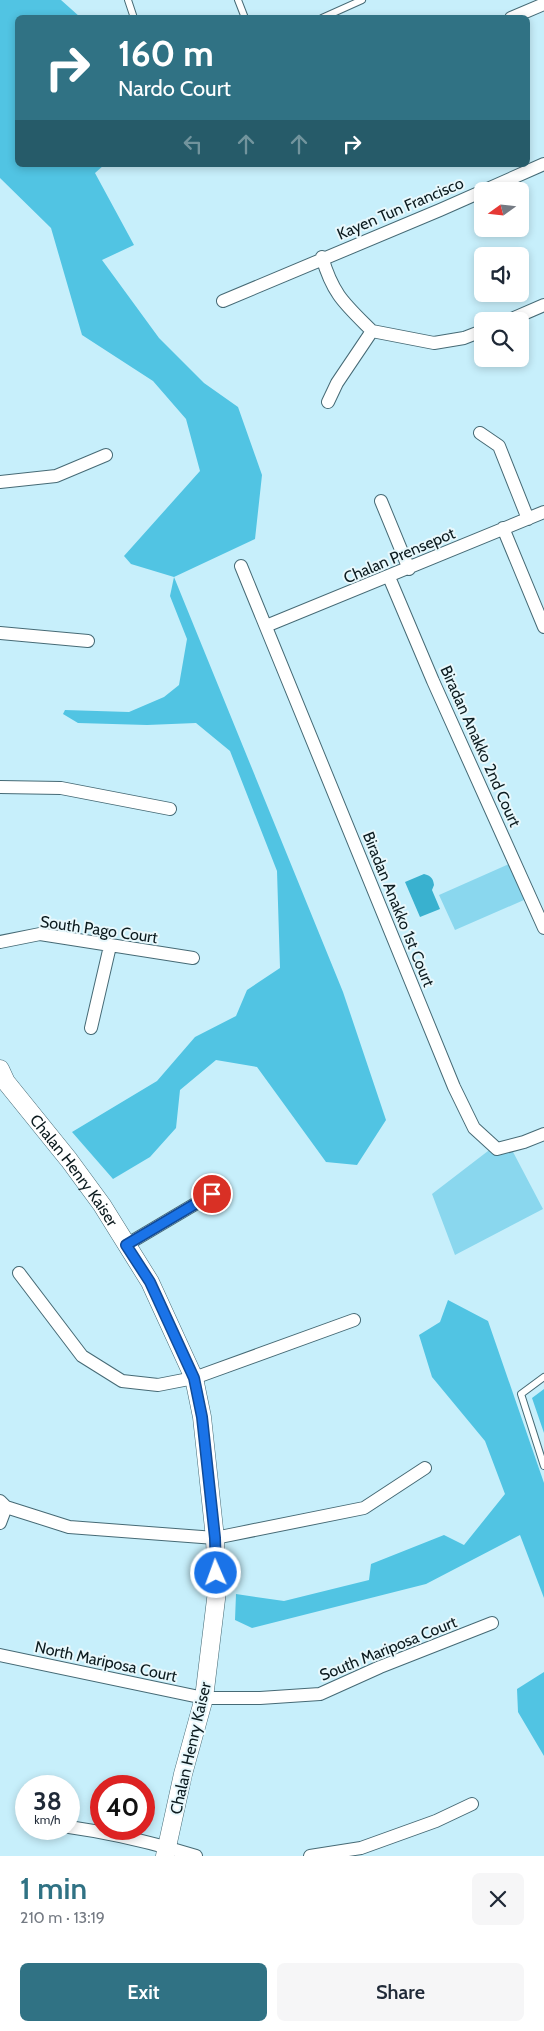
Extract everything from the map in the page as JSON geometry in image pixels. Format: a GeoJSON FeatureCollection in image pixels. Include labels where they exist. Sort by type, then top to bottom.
{"type":"FeatureCollection","features":[{"type":"Feature","properties":{"kind":"street"},"geometry":{"type":"LineString","coordinates":[[518,15],[544,4]]}},
{"type":"Feature","properties":{"kind":"street","name":"Kayen Tun Francisco"},"geometry":{"type":"LineString","coordinates":[[223,301],[544,164]]}},
{"type":"Feature","properties":{"kind":"street","name":"Kayen Tun Francisco"},"geometry":{"type":"LineString","coordinates":[[322,258],[328,277],[339,298],[372,330]]}},
{"type":"Feature","properties":{"kind":"street"},"geometry":{"type":"LineString","coordinates":[[528,312],[544,305]]}},
{"type":"Feature","properties":{"kind":"street"},"geometry":{"type":"LineString","coordinates":[[328,402],[337,383],[372,330],[434,343],[464,338],[474,334]]}},
{"type":"Feature","properties":{"kind":"street"},"geometry":{"type":"LineString","coordinates":[[480,433],[499,446],[528,519]]}},
{"type":"Feature","properties":{"kind":"street"},"geometry":{"type":"LineString","coordinates":[[0,482],[56,476],[106,455]]}},
{"type":"Feature","properties":{"kind":"street"},"geometry":{"type":"LineString","coordinates":[[381,501],[409,569]]}},
{"type":"Feature","properties":{"kind":"street","name":"Chalan Prensepot"},"geometry":{"type":"LineString","coordinates":[[266,626],[409,569],[544,512]]}},
{"type":"Feature","properties":{"kind":"street"},"geometry":{"type":"LineString","coordinates":[[503,528],[544,627]]}},
{"type":"Feature","properties":{"kind":"street"},"geometry":{"type":"LineString","coordinates":[[241,566],[266,626]]}},
{"type":"Feature","properties":{"kind":"street","name":"Biradan Anakko 2nd Court"},"geometry":{"type":"LineString","coordinates":[[389,577],[433,681],[509,846],[544,928]]}},
{"type":"Feature","properties":{"kind":"street","name":"Biradan Anakko 1st Court"},"geometry":{"type":"LineString","coordinates":[[266,626],[454,1087],[474,1128],[497,1149],[524,1142],[544,1134]]}},
{"type":"Feature","properties":{"kind":"street"},"geometry":{"type":"LineString","coordinates":[[0,633],[88,641]]}},
{"type":"Feature","properties":{"kind":"street"},"geometry":{"type":"LineString","coordinates":[[0,787],[61,788],[170,808]]}},
{"type":"Feature","properties":{"kind":"street","name":"South Pago Court"},"geometry":{"type":"LineString","coordinates":[[0,942],[40,934],[193,958]]}},
{"type":"Feature","properties":{"kind":"street"},"geometry":{"type":"LineString","coordinates":[[91,1028],[110,946]]}},
{"type":"Feature","properties":{"kind":"street","name":"Chalan Henry Kaiser"},"geometry":{"type":"LineString","coordinates":[[2,1079],[69,1160],[102,1205],[150,1282],[194,1378],[202,1417],[215,1538],[217,1591],[204,1698],[183,1774],[166,1851]]}},
{"type":"Feature","properties":{"kind":"street"},"geometry":{"type":"LineString","coordinates":[[126,1245],[212,1194]]}},
{"type":"Feature","properties":{"kind":"street"},"geometry":{"type":"LineString","coordinates":[[19,1273],[82,1356],[122,1381],[158,1385],[194,1378],[354,1320]]}},
{"type":"Feature","properties":{"kind":"street"},"geometry":{"type":"LineString","coordinates":[[0,1524],[3,1504],[69,1527],[215,1538],[364,1508],[425,1468]]}},
{"type":"Feature","properties":{"kind":"street","name":"South Mariposa Court"},"geometry":{"type":"LineString","coordinates":[[204,1698],[260,1698],[320,1694],[492,1623]]}},
{"type":"Feature","properties":{"kind":"street","name":"North Mariposa Court"},"geometry":{"type":"LineString","coordinates":[[0,1655],[204,1698]]}},
{"type":"Feature","properties":{"kind":"street"},"geometry":{"type":"LineString","coordinates":[[310,1856],[361,1848],[436,1821],[472,1804]]}},
{"type":"Feature","properties":{"kind":"street"},"geometry":{"type":"LineString","coordinates":[[80,1829],[104,1832],[166,1851],[196,1856]]}},
{"type":"Feature","properties":{"kind":"lane"},"geometry":{"type":"LineString","coordinates":[[128,0],[133,15]]}},
{"type":"Feature","properties":{"kind":"lane"},"geometry":{"type":"LineString","coordinates":[[238,0],[244,15]]}},
{"type":"Feature","properties":{"kind":"lane"},"geometry":{"type":"LineString","coordinates":[[329,15],[362,0]]}},
{"type":"Feature","properties":{"kind":"lane"},"geometry":{"type":"LineString","coordinates":[[544,1377],[521,1394],[544,1466]]}},
{"type":"Feature","properties":{"kind":"shaded area"},"geometry":{"type":"Polygon","coordinates":[[[0,0],[61,0],[78,15],[15,15],[15,167],[102,167],[95,173],[134,245],[102,260],[159,338],[204,383],[238,407],[262,475],[255,539],[174,577],[131,564],[124,556],[200,471],[186,419],[153,381],[82,335],[51,228],[0,178],[0,0]]]}},
{"type":"Feature","properties":{"kind":"shaded area"},"geometry":{"type":"Polygon","coordinates":[[[174,577],[343,992],[386,1120],[357,1165],[326,1162],[257,1067],[216,1060],[180,1090],[176,1128],[150,1157],[113,1179],[72,1132],[157,1081],[195,1037],[236,1016],[247,990],[280,968],[277,871],[230,751],[196,723],[147,725],[78,723],[63,714],[65,710],[129,712],[164,697],[179,685],[187,639],[170,596],[174,577]]]}},
{"type":"Feature","properties":{"kind":"shaded area"},"geometry":{"type":"Polygon","coordinates":[[[509,864],[524,900],[455,930],[439,895],[509,864]]]}},
{"type":"Feature","properties":{"kind":"shaded area"},"geometry":{"type":"Polygon","coordinates":[[[424,874],[433,881],[432,890],[440,909],[420,917],[405,882],[424,874]]]}},
{"type":"Feature","properties":{"kind":"shaded area"},"geometry":{"type":"Polygon","coordinates":[[[512,1150],[543,1209],[455,1255],[432,1194],[488,1151],[512,1150]]]}},
{"type":"Feature","properties":{"kind":"shaded area"},"geometry":{"type":"Polygon","coordinates":[[[448,1300],[488,1321],[544,1483],[544,1598],[520,1535],[426,1584],[252,1628],[235,1620],[236,1594],[284,1601],[369,1580],[371,1564],[444,1535],[464,1545],[505,1494],[485,1441],[432,1377],[419,1335],[440,1322],[448,1300]]]}},
{"type":"Feature","properties":{"kind":"shaded area"},"geometry":{"type":"Polygon","coordinates":[[[544,1389],[544,1433],[532,1398],[544,1389]]]}},
{"type":"Feature","properties":{"kind":"shaded area"},"geometry":{"type":"Polygon","coordinates":[[[544,1672],[544,1756],[518,1712],[517,1689],[544,1672]]]}},
{"type":"Feature","properties":{"kind":"route"},"geometry":{"type":"LineString","coordinates":[[212,1194],[126,1245],[150,1282],[194,1378],[202,1417],[215,1538],[216,1573]]}}]}
